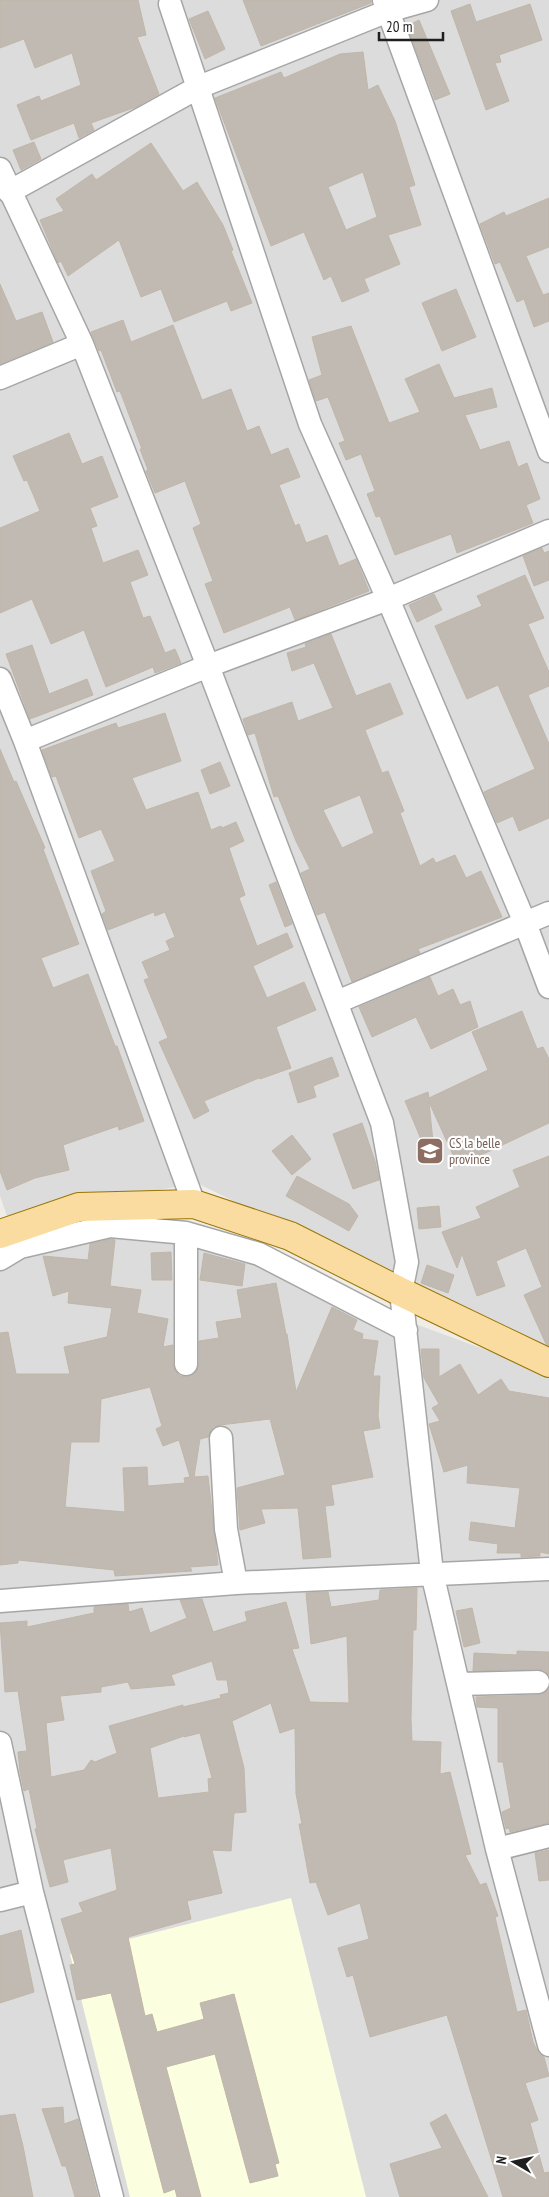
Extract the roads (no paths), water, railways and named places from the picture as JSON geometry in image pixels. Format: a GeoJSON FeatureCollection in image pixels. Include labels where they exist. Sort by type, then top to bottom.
{"type":"FeatureCollection","features":[{"type":"Feature","properties":{"kind":"main road"},"geometry":{"type":"LineString","coordinates":[[2,1227],[79,1207],[194,1204],[290,1236],[549,1363]]}},
{"type":"Feature","properties":{"kind":"street"},"geometry":{"type":"LineString","coordinates":[[426,0],[386,6],[199,87],[3,180],[82,344],[208,666],[382,1123],[407,1262],[401,1292],[432,1573],[497,1849],[542,1992],[549,2044]]}},
{"type":"Feature","properties":{"kind":"street"},"geometry":{"type":"LineString","coordinates":[[170,4],[310,424],[388,598],[525,923],[549,987]]}},
{"type":"Feature","properties":{"kind":"street"},"geometry":{"type":"LineString","coordinates":[[386,6],[549,451]]}},
{"type":"Feature","properties":{"kind":"street"},"geometry":{"type":"LineString","coordinates":[[0,378],[82,344]]}},
{"type":"Feature","properties":{"kind":"street"},"geometry":{"type":"LineString","coordinates":[[25,740],[208,666],[388,598],[549,531]]}},
{"type":"Feature","properties":{"kind":"street"},"geometry":{"type":"LineString","coordinates":[[0,679],[25,740],[194,1204]]}},
{"type":"Feature","properties":{"kind":"street"},"geometry":{"type":"LineString","coordinates":[[337,1002],[549,913]]}},
{"type":"Feature","properties":{"kind":"street"},"geometry":{"type":"LineString","coordinates":[[0,1259],[20,1247],[110,1226],[186,1233],[259,1254],[406,1330]]}},
{"type":"Feature","properties":{"kind":"street"},"geometry":{"type":"LineString","coordinates":[[186,1233],[186,1364]]}},
{"type":"Feature","properties":{"kind":"street"},"geometry":{"type":"LineString","coordinates":[[221,1438],[226,1529],[236,1583]]}},
{"type":"Feature","properties":{"kind":"street"},"geometry":{"type":"LineString","coordinates":[[0,1601],[236,1583],[549,1569]]}},
{"type":"Feature","properties":{"kind":"street"},"geometry":{"type":"LineString","coordinates":[[459,1684],[538,1682]]}},
{"type":"Feature","properties":{"kind":"street"},"geometry":{"type":"LineString","coordinates":[[0,1743],[32,1892],[112,2197]]}},
{"type":"Feature","properties":{"kind":"street"},"geometry":{"type":"LineString","coordinates":[[497,1849],[549,1836]]}},
{"type":"Feature","properties":{"kind":"street"},"geometry":{"type":"LineString","coordinates":[[0,1900],[32,1892]]}},
{"type":"Feature","properties":{"kind":"place","name":"CS la belle province"},"geometry":{"type":"Point","coordinates":[430,1151]}}]}
